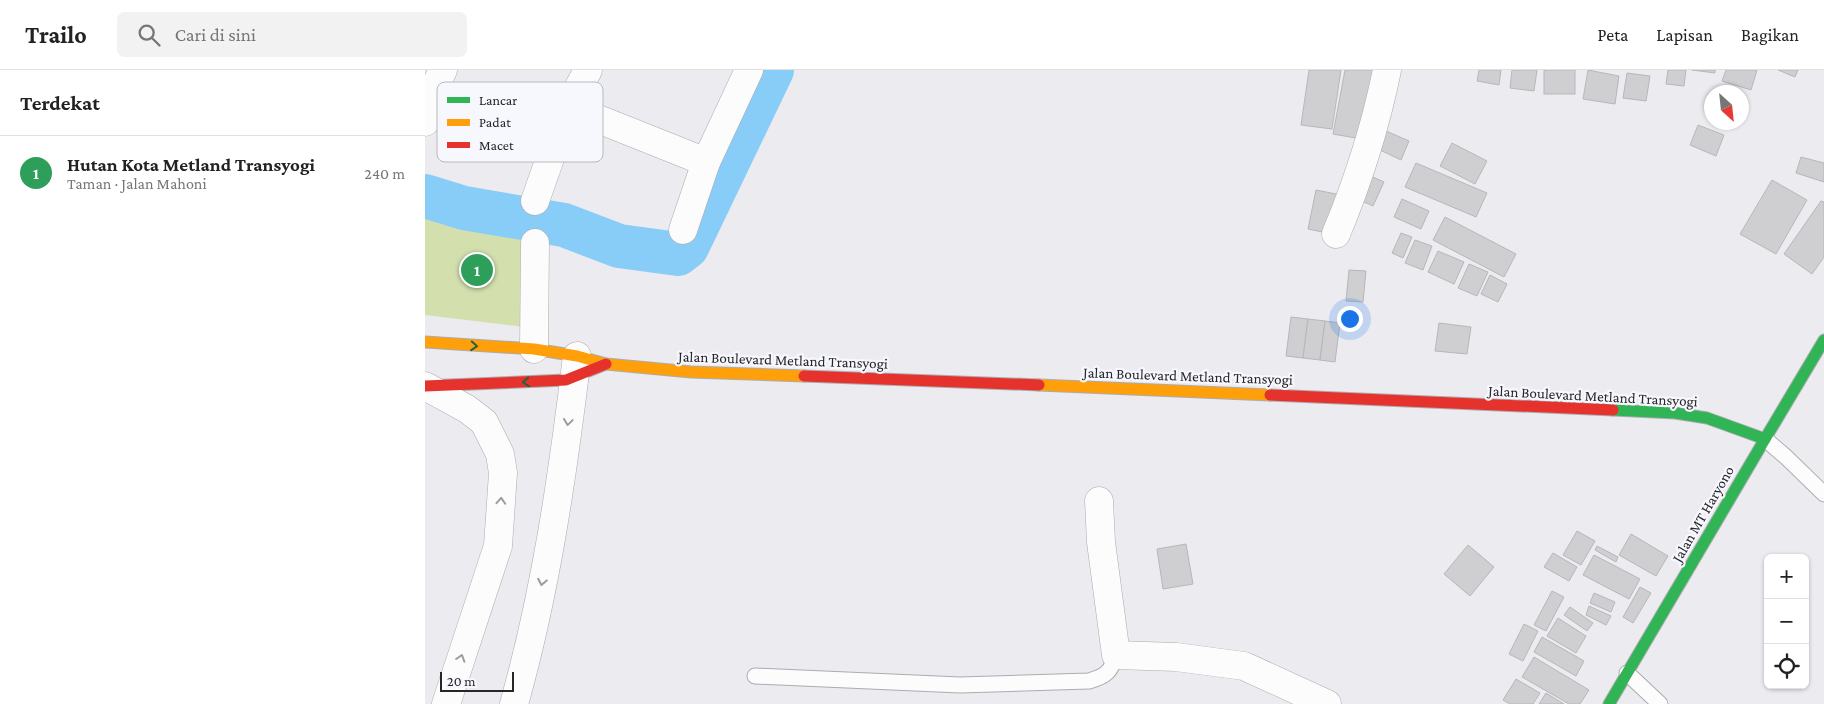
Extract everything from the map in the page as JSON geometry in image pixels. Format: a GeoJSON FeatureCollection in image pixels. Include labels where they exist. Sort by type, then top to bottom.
{"type":"FeatureCollection","features":[{"type":"Feature","properties":{"kind":"main road","name":"Jalan MT Haryono"},"geometry":{"type":"LineString","coordinates":[[1609,704],[1824,340]]}},
{"type":"Feature","properties":{"kind":"main road"},"geometry":{"type":"LineString","coordinates":[[425,342],[534,349],[575,367]]}},
{"type":"Feature","properties":{"kind":"main road"},"geometry":{"type":"LineString","coordinates":[[425,386],[483,385],[575,367],[606,364]]}},
{"type":"Feature","properties":{"kind":"main road","name":"Jalan Boulevard Metland Transyogi"},"geometry":{"type":"LineString","coordinates":[[575,367],[606,364],[691,372],[1150,388],[1675,413],[1707,418],[1765,439]]}},
{"type":"Feature","properties":{"kind":"street"},"geometry":{"type":"LineString","coordinates":[[437,82],[443,70]]}},
{"type":"Feature","properties":{"kind":"street"},"geometry":{"type":"LineString","coordinates":[[582,82],[588,70]]}},
{"type":"Feature","properties":{"kind":"street"},"geometry":{"type":"LineString","coordinates":[[683,230],[706,162],[749,70]]}},
{"type":"Feature","properties":{"kind":"street"},"geometry":{"type":"LineString","coordinates":[[1336,234],[1359,180],[1377,117],[1387,70]]}},
{"type":"Feature","properties":{"kind":"street"},"geometry":{"type":"LineString","coordinates":[[426,106],[437,83]]}},
{"type":"Feature","properties":{"kind":"street"},"geometry":{"type":"LineString","coordinates":[[603,121],[706,162]]}},
{"type":"Feature","properties":{"kind":"street"},"geometry":{"type":"LineString","coordinates":[[535,201],[549,162]]}},
{"type":"Feature","properties":{"kind":"street"},"geometry":{"type":"LineString","coordinates":[[534,349],[535,243]]}},
{"type":"Feature","properties":{"kind":"street"},"geometry":{"type":"LineString","coordinates":[[514,704],[529,652],[557,503],[575,367]]}},
{"type":"Feature","properties":{"kind":"street"},"geometry":{"type":"LineString","coordinates":[[425,386],[484,422],[500,454],[503,473],[499,546],[446,704]]}},
{"type":"Feature","properties":{"kind":"street"},"geometry":{"type":"LineString","coordinates":[[1099,501],[1102,550],[1116,655],[1176,657],[1244,666],[1327,704]]}},
{"type":"Feature","properties":{"kind":"lane"},"geometry":{"type":"LineString","coordinates":[[1765,439],[1824,494]]}},
{"type":"Feature","properties":{"kind":"lane"},"geometry":{"type":"LineString","coordinates":[[755,676],[960,685],[1089,681],[1107,676],[1113,667],[1116,655]]}},
{"type":"Feature","properties":{"kind":"lane"},"geometry":{"type":"LineString","coordinates":[[1627,673],[1660,704]]}},
{"type":"Feature","properties":{"kind":"green space"},"geometry":{"type":"Polygon","coordinates":[[[425,196],[531,225],[525,327],[425,315],[425,196]]]}},
{"type":"Feature","properties":{"kind":"building"},"geometry":{"type":"Polygon","coordinates":[[[1309,70],[1341,70],[1332,129],[1301,125],[1309,70]]]}},
{"type":"Feature","properties":{"kind":"building"},"geometry":{"type":"Polygon","coordinates":[[[1345,70],[1381,70],[1367,140],[1333,134],[1345,70]]]}},
{"type":"Feature","properties":{"kind":"building"},"geometry":{"type":"Polygon","coordinates":[[[1479,70],[1501,70],[1499,85],[1477,81],[1479,70]]]}},
{"type":"Feature","properties":{"kind":"building"},"geometry":{"type":"Polygon","coordinates":[[[1512,70],[1537,70],[1534,91],[1510,88],[1512,70]]]}},
{"type":"Feature","properties":{"kind":"building"},"geometry":{"type":"Polygon","coordinates":[[[1544,70],[1575,70],[1575,94],[1544,94],[1544,70]]]}},
{"type":"Feature","properties":{"kind":"building"},"geometry":{"type":"Polygon","coordinates":[[[1588,70],[1619,76],[1615,104],[1583,99],[1588,70]]]}},
{"type":"Feature","properties":{"kind":"building"},"geometry":{"type":"Polygon","coordinates":[[[1668,70],[1686,70],[1684,86],[1666,84],[1668,70]]]}},
{"type":"Feature","properties":{"kind":"building"},"geometry":{"type":"Polygon","coordinates":[[[1692,70],[1715,70],[1715,73],[1692,70]]]}},
{"type":"Feature","properties":{"kind":"building"},"geometry":{"type":"Polygon","coordinates":[[[1726,70],[1757,70],[1751,90],[1749,89],[1749,85],[1735,85],[1722,81],[1726,70]]]}},
{"type":"Feature","properties":{"kind":"building"},"geometry":{"type":"Polygon","coordinates":[[[1778,70],[1798,70],[1795,77],[1778,70]]]}},
{"type":"Feature","properties":{"kind":"building"},"geometry":{"type":"Polygon","coordinates":[[[1627,73],[1650,76],[1646,101],[1623,98],[1627,73]]]}},
{"type":"Feature","properties":{"kind":"building"},"geometry":{"type":"Polygon","coordinates":[[[1698,125],[1704,127],[1704,130],[1711,130],[1724,135],[1716,156],[1690,145],[1698,125]]]}},
{"type":"Feature","properties":{"kind":"building"},"geometry":{"type":"Polygon","coordinates":[[[1386,131],[1409,141],[1401,160],[1378,149],[1386,131]]]}},
{"type":"Feature","properties":{"kind":"building"},"geometry":{"type":"Polygon","coordinates":[[[1452,143],[1487,161],[1475,184],[1440,166],[1452,143]]]}},
{"type":"Feature","properties":{"kind":"building"},"geometry":{"type":"Polygon","coordinates":[[[1801,157],[1824,163],[1824,182],[1796,173],[1801,157]]]}},
{"type":"Feature","properties":{"kind":"building"},"geometry":{"type":"Polygon","coordinates":[[[1416,163],[1487,193],[1476,217],[1405,187],[1416,163]]]}},
{"type":"Feature","properties":{"kind":"building"},"geometry":{"type":"Polygon","coordinates":[[[1364,173],[1384,182],[1373,206],[1353,197],[1364,173]]]}},
{"type":"Feature","properties":{"kind":"building"},"geometry":{"type":"Polygon","coordinates":[[[1772,180],[1807,200],[1776,254],[1740,234],[1772,180]]]}},
{"type":"Feature","properties":{"kind":"building"},"geometry":{"type":"Polygon","coordinates":[[[1316,190],[1341,195],[1332,234],[1308,229],[1316,190]]]}},
{"type":"Feature","properties":{"kind":"building"},"geometry":{"type":"Polygon","coordinates":[[[1402,199],[1429,211],[1421,229],[1394,217],[1402,199]]]}},
{"type":"Feature","properties":{"kind":"building"},"geometry":{"type":"Polygon","coordinates":[[[1821,201],[1824,202],[1824,257],[1812,274],[1784,254],[1821,201]]]}},
{"type":"Feature","properties":{"kind":"building"},"geometry":{"type":"Polygon","coordinates":[[[1445,217],[1516,254],[1504,277],[1433,240],[1445,217]]]}},
{"type":"Feature","properties":{"kind":"building"},"geometry":{"type":"Polygon","coordinates":[[[1401,233],[1412,237],[1403,258],[1392,253],[1401,233]]]}},
{"type":"Feature","properties":{"kind":"building"},"geometry":{"type":"Polygon","coordinates":[[[1415,240],[1432,246],[1423,270],[1405,263],[1415,240]]]}},
{"type":"Feature","properties":{"kind":"building"},"geometry":{"type":"Polygon","coordinates":[[[1438,251],[1464,262],[1454,284],[1428,272],[1438,251]]]}},
{"type":"Feature","properties":{"kind":"building"},"geometry":{"type":"Polygon","coordinates":[[[1469,264],[1488,272],[1477,296],[1458,288],[1469,264]]]}},
{"type":"Feature","properties":{"kind":"building"},"geometry":{"type":"Polygon","coordinates":[[[1349,270],[1366,271],[1363,302],[1346,301],[1349,270]]]}},
{"type":"Feature","properties":{"kind":"building"},"geometry":{"type":"Polygon","coordinates":[[[1490,275],[1507,284],[1498,302],[1481,294],[1490,275]]]}},
{"type":"Feature","properties":{"kind":"building"},"geometry":{"type":"Polygon","coordinates":[[[1291,317],[1308,319],[1303,358],[1286,356],[1291,317]]]}},
{"type":"Feature","properties":{"kind":"building"},"geometry":{"type":"Polygon","coordinates":[[[1308,319],[1325,321],[1320,360],[1303,358],[1308,319]]]}},
{"type":"Feature","properties":{"kind":"building"},"geometry":{"type":"Polygon","coordinates":[[[1325,321],[1340,323],[1335,362],[1320,360],[1325,321]]]}},
{"type":"Feature","properties":{"kind":"building"},"geometry":{"type":"Polygon","coordinates":[[[1439,323],[1471,327],[1467,354],[1435,351],[1439,323]]]}},
{"type":"Feature","properties":{"kind":"building"},"geometry":{"type":"Polygon","coordinates":[[[1577,531],[1595,541],[1581,565],[1563,555],[1577,531]]]}},
{"type":"Feature","properties":{"kind":"building"},"geometry":{"type":"Polygon","coordinates":[[[1631,534],[1668,556],[1656,576],[1619,555],[1631,534]]]}},
{"type":"Feature","properties":{"kind":"building"},"geometry":{"type":"Polygon","coordinates":[[[1186,544],[1193,584],[1163,589],[1157,549],[1186,544]]]}},
{"type":"Feature","properties":{"kind":"building"},"geometry":{"type":"Polygon","coordinates":[[[1468,545],[1494,567],[1470,596],[1444,574],[1468,545]]]}},
{"type":"Feature","properties":{"kind":"building"},"geometry":{"type":"Polygon","coordinates":[[[1597,546],[1618,557],[1616,562],[1595,550],[1597,546]]]}},
{"type":"Feature","properties":{"kind":"building"},"geometry":{"type":"Polygon","coordinates":[[[1553,553],[1577,567],[1569,581],[1544,567],[1553,553]]]}},
{"type":"Feature","properties":{"kind":"building"},"geometry":{"type":"Polygon","coordinates":[[[1594,555],[1640,579],[1629,599],[1583,575],[1594,555]]]}},
{"type":"Feature","properties":{"kind":"building"},"geometry":{"type":"Polygon","coordinates":[[[1640,587],[1651,593],[1633,623],[1623,617],[1640,587]]]}},
{"type":"Feature","properties":{"kind":"building"},"geometry":{"type":"Polygon","coordinates":[[[1552,591],[1564,597],[1546,631],[1534,625],[1552,591]]]}},
{"type":"Feature","properties":{"kind":"building"},"geometry":{"type":"Polygon","coordinates":[[[1594,593],[1615,602],[1611,612],[1590,603],[1594,593]]]}},
{"type":"Feature","properties":{"kind":"building"},"geometry":{"type":"Polygon","coordinates":[[[1589,606],[1611,616],[1606,625],[1586,615],[1589,606]]]}},
{"type":"Feature","properties":{"kind":"building"},"geometry":{"type":"Polygon","coordinates":[[[1570,607],[1593,623],[1587,631],[1564,615],[1570,607]]]}},
{"type":"Feature","properties":{"kind":"building"},"geometry":{"type":"Polygon","coordinates":[[[1558,618],[1586,636],[1576,653],[1547,636],[1558,618]]]}},
{"type":"Feature","properties":{"kind":"building"},"geometry":{"type":"Polygon","coordinates":[[[1524,624],[1538,631],[1523,661],[1509,654],[1524,624]]]}},
{"type":"Feature","properties":{"kind":"building"},"geometry":{"type":"Polygon","coordinates":[[[1542,637],[1584,661],[1576,676],[1534,652],[1542,637]]]}},
{"type":"Feature","properties":{"kind":"building"},"geometry":{"type":"Polygon","coordinates":[[[1534,657],[1589,690],[1580,704],[1569,704],[1522,677],[1534,657]]]}},
{"type":"Feature","properties":{"kind":"building"},"geometry":{"type":"Polygon","coordinates":[[[1516,679],[1540,693],[1533,704],[1510,704],[1503,700],[1516,679]]]}},
{"type":"Feature","properties":{"kind":"building"},"geometry":{"type":"Polygon","coordinates":[[[1546,693],[1564,704],[1539,704],[1546,693]]]}},
{"type":"Feature","properties":{"kind":"waterway"},"geometry":{"type":"LineString","coordinates":[[425,196],[464,208],[564,225],[619,246],[678,254],[687,247],[772,70]]}},
{"type":"Feature","properties":{"kind":"traffic: fast"},"geometry":{"type":"LineString","coordinates":[[1613,410],[1675,413],[1707,418],[1765,439],[1824,340]]}},
{"type":"Feature","properties":{"kind":"traffic: fast"},"geometry":{"type":"LineString","coordinates":[[1609,704],[1765,439]]}},
{"type":"Feature","properties":{"kind":"traffic: slow"},"geometry":{"type":"LineString","coordinates":[[425,342],[534,349],[577,356],[606,364],[691,372],[804,376]]}},
{"type":"Feature","properties":{"kind":"traffic: slow"},"geometry":{"type":"LineString","coordinates":[[1039,385],[1270,395]]}},
{"type":"Feature","properties":{"kind":"traffic: jam"},"geometry":{"type":"LineString","coordinates":[[425,386],[566,380],[606,364]]}},
{"type":"Feature","properties":{"kind":"traffic: jam"},"geometry":{"type":"LineString","coordinates":[[804,376],[1039,385]]}},
{"type":"Feature","properties":{"kind":"traffic: jam"},"geometry":{"type":"LineString","coordinates":[[1270,395],[1613,410]]}},
{"type":"Feature","properties":{"kind":"place","name":"Hutan Kota Metland Transyogi"},"geometry":{"type":"Point","coordinates":[477,270]}}]}
